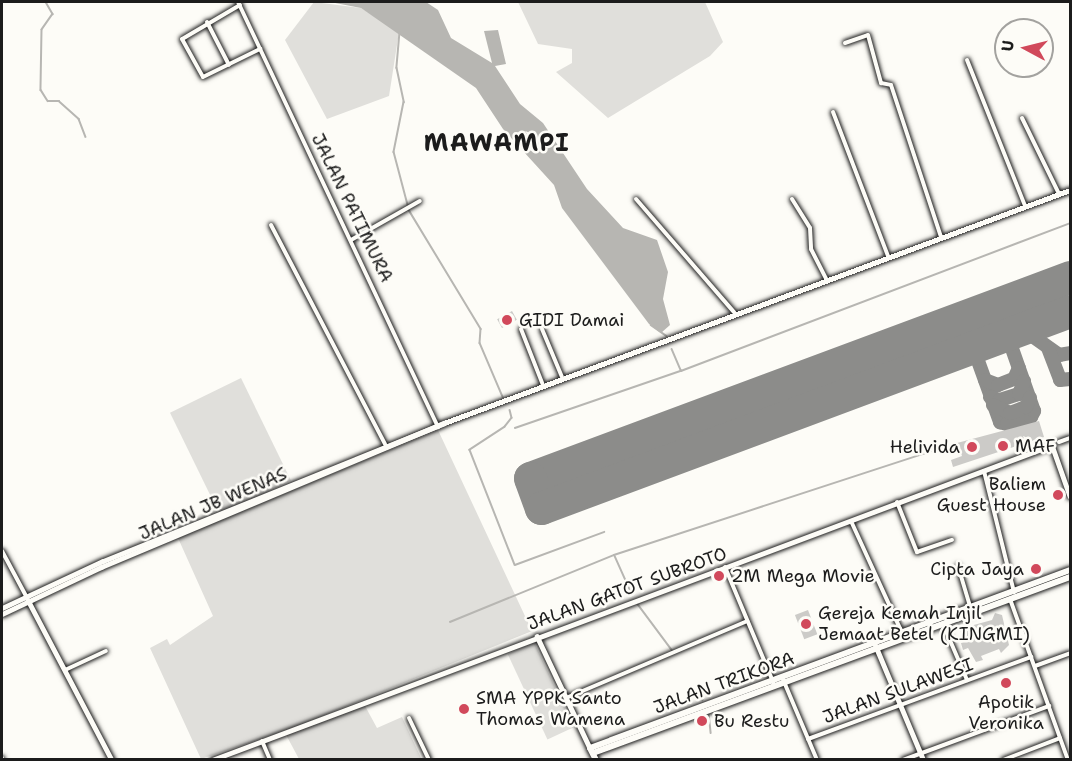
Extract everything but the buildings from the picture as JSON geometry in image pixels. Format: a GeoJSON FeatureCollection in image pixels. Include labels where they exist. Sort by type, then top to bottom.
{"type":"FeatureCollection","features":[{"type":"Feature","properties":{"kind":"highway","name":"JALAN TRIKORA"},"geometry":{"type":"LineString","coordinates":[[593,753],[783,679],[943,624],[1071,570]]}},
{"type":"Feature","properties":{"kind":"highway","name":"JALAN TRIKORA"},"geometry":{"type":"LineString","coordinates":[[1011,595],[1071,577]]}},
{"type":"Feature","properties":{"kind":"highway","name":"JALAN TRIKORA"},"geometry":{"type":"LineString","coordinates":[[875,646],[902,634],[972,611]]}},
{"type":"Feature","properties":{"kind":"main road"},"geometry":{"type":"LineString","coordinates":[[437,425],[734,312],[1071,190]]}},
{"type":"Feature","properties":{"kind":"main road","name":"JALAN JB WENAS"},"geometry":{"type":"LineString","coordinates":[[289,486],[385,444],[437,425]]}},
{"type":"Feature","properties":{"kind":"main road","name":"JALAN JB WENAS"},"geometry":{"type":"LineString","coordinates":[[2,608],[437,425]]}},
{"type":"Feature","properties":{"kind":"main road","name":"JALAN JB WENAS"},"geometry":{"type":"LineString","coordinates":[[2,614],[27,598]]}},
{"type":"Feature","properties":{"kind":"main road"},"geometry":{"type":"LineString","coordinates":[[875,646],[921,756]]}},
{"type":"Feature","properties":{"kind":"street"},"geometry":{"type":"LineString","coordinates":[[239,3],[182,39],[201,76],[261,49]]}},
{"type":"Feature","properties":{"kind":"street","name":"JALAN PATIMURA"},"geometry":{"type":"LineString","coordinates":[[239,3],[437,425]]}},
{"type":"Feature","properties":{"kind":"street"},"geometry":{"type":"LineString","coordinates":[[207,22],[229,65]]}},
{"type":"Feature","properties":{"kind":"street"},"geometry":{"type":"LineString","coordinates":[[844,43],[868,35],[881,83],[891,85],[941,237]]}},
{"type":"Feature","properties":{"kind":"street"},"geometry":{"type":"LineString","coordinates":[[967,60],[1025,206]]}},
{"type":"Feature","properties":{"kind":"street"},"geometry":{"type":"LineString","coordinates":[[833,112],[888,256]]}},
{"type":"Feature","properties":{"kind":"street"},"geometry":{"type":"LineString","coordinates":[[1022,118],[1059,194]]}},
{"type":"Feature","properties":{"kind":"street"},"geometry":{"type":"LineString","coordinates":[[636,199],[734,312]]}},
{"type":"Feature","properties":{"kind":"street"},"geometry":{"type":"LineString","coordinates":[[792,199],[810,228],[811,249],[826,279]]}},
{"type":"Feature","properties":{"kind":"street"},"geometry":{"type":"LineString","coordinates":[[351,240],[420,201]]}},
{"type":"Feature","properties":{"kind":"street"},"geometry":{"type":"LineString","coordinates":[[271,225],[385,444]]}},
{"type":"Feature","properties":{"kind":"street"},"geometry":{"type":"LineString","coordinates":[[521,329],[543,385]]}},
{"type":"Feature","properties":{"kind":"street"},"geometry":{"type":"LineString","coordinates":[[542,329],[562,377]]}},
{"type":"Feature","properties":{"kind":"street"},"geometry":{"type":"LineString","coordinates":[[1059,442],[1071,438]]}},
{"type":"Feature","properties":{"kind":"street","name":"JALAN GATOT SUBROTO"},"geometry":{"type":"LineString","coordinates":[[212,759],[1052,445],[1071,496]]}},
{"type":"Feature","properties":{"kind":"street"},"geometry":{"type":"LineString","coordinates":[[984,471],[1011,595],[1068,759]]}},
{"type":"Feature","properties":{"kind":"street"},"geometry":{"type":"LineString","coordinates":[[897,502],[917,552],[952,540]]}},
{"type":"Feature","properties":{"kind":"street"},"geometry":{"type":"LineString","coordinates":[[851,521],[902,634]]}},
{"type":"Feature","properties":{"kind":"street"},"geometry":{"type":"LineString","coordinates":[[2,551],[112,759]]}},
{"type":"Feature","properties":{"kind":"street"},"geometry":{"type":"LineString","coordinates":[[958,566],[972,611]]}},
{"type":"Feature","properties":{"kind":"street"},"geometry":{"type":"LineString","coordinates":[[725,567],[773,683]]}},
{"type":"Feature","properties":{"kind":"street"},"geometry":{"type":"LineString","coordinates":[[566,698],[747,621]]}},
{"type":"Feature","properties":{"kind":"street"},"geometry":{"type":"LineString","coordinates":[[943,624],[966,680]]}},
{"type":"Feature","properties":{"kind":"street"},"geometry":{"type":"LineString","coordinates":[[537,636],[593,753]]}},
{"type":"Feature","properties":{"kind":"street"},"geometry":{"type":"LineString","coordinates":[[65,670],[106,651]]}},
{"type":"Feature","properties":{"kind":"street"},"geometry":{"type":"LineString","coordinates":[[1035,666],[1071,653]]}},
{"type":"Feature","properties":{"kind":"street","name":"JALAN SULAWESI"},"geometry":{"type":"LineString","coordinates":[[808,739],[1031,657]]}},
{"type":"Feature","properties":{"kind":"street"},"geometry":{"type":"LineString","coordinates":[[783,679],[817,759]]}},
{"type":"Feature","properties":{"kind":"street"},"geometry":{"type":"LineString","coordinates":[[903,759],[921,756],[1049,706]]}},
{"type":"Feature","properties":{"kind":"street"},"geometry":{"type":"LineString","coordinates":[[409,718],[429,759]]}},
{"type":"Feature","properties":{"kind":"street"},"geometry":{"type":"LineString","coordinates":[[1003,759],[1060,738]]}},
{"type":"Feature","properties":{"kind":"street"},"geometry":{"type":"LineString","coordinates":[[261,740],[270,759]]}},
{"type":"Feature","properties":{"kind":"street"},"geometry":{"type":"LineString","coordinates":[[232,751],[236,759]]}},
{"type":"Feature","properties":{"kind":"shaded area"},"geometry":{"type":"Polygon","coordinates":[[[314,2],[361,8],[399,32],[389,96],[327,119],[285,40],[314,2]]]}},
{"type":"Feature","properties":{"kind":"shaded area"},"geometry":{"type":"Polygon","coordinates":[[[330,2],[426,2],[438,10],[451,38],[492,63],[484,31],[498,30],[506,64],[495,66],[520,104],[543,123],[587,189],[623,228],[657,240],[668,272],[663,299],[670,325],[661,333],[649,324],[562,208],[554,185],[503,129],[476,88],[361,8],[330,2]]]}},
{"type":"Feature","properties":{"kind":"shaded area"},"geometry":{"type":"Polygon","coordinates":[[[518,2],[705,2],[723,42],[710,56],[608,118],[556,72],[572,63],[572,49],[538,44],[518,2]]]}},
{"type":"Feature","properties":{"kind":"shaded area"},"geometry":{"type":"Polygon","coordinates":[[[241,378],[291,480],[220,515],[170,413],[241,378]]]}},
{"type":"Feature","properties":{"kind":"shaded area"},"geometry":{"type":"Polygon","coordinates":[[[438,430],[532,631],[305,723],[364,704],[377,728],[402,717],[422,760],[299,759],[284,731],[201,759],[150,648],[167,639],[170,645],[213,616],[178,538],[438,430]]]}},
{"type":"Feature","properties":{"kind":"shaded area"},"geometry":{"type":"Polygon","coordinates":[[[534,642],[574,727],[547,739],[508,654],[534,642]]]}},
{"type":"Feature","properties":{"kind":"waterway"},"geometry":{"type":"LineString","coordinates":[[46,2],[53,14],[42,30],[41,90],[48,101],[59,101],[79,119],[86,137]]}},
{"type":"Feature","properties":{"kind":"waterway"},"geometry":{"type":"LineString","coordinates":[[400,32],[397,68],[404,102],[394,152],[408,205]]}},
{"type":"Feature","properties":{"kind":"waterway"},"geometry":{"type":"LineString","coordinates":[[409,210],[481,329],[480,343],[503,397]]}},
{"type":"Feature","properties":{"kind":"waterway"},"geometry":{"type":"LineString","coordinates":[[515,428],[681,371],[1070,223]]}},
{"type":"Feature","properties":{"kind":"waterway"},"geometry":{"type":"LineString","coordinates":[[651,325],[667,336]]}},
{"type":"Feature","properties":{"kind":"waterway"},"geometry":{"type":"LineString","coordinates":[[672,349],[681,370]]}},
{"type":"Feature","properties":{"kind":"waterway"},"geometry":{"type":"LineString","coordinates":[[510,410],[512,418],[505,427],[470,450],[515,565],[604,532]]}},
{"type":"Feature","properties":{"kind":"waterway"},"geometry":{"type":"LineString","coordinates":[[450,622],[614,555],[938,449]]}},
{"type":"Feature","properties":{"kind":"waterway"},"geometry":{"type":"LineString","coordinates":[[615,556],[632,594]]}},
{"type":"Feature","properties":{"kind":"waterway"},"geometry":{"type":"LineString","coordinates":[[637,603],[672,650]]}},
{"type":"Feature","properties":{"kind":"waterway"},"geometry":{"type":"LineString","coordinates":[[698,689],[703,700]]}},
{"type":"Feature","properties":{"kind":"waterway"},"geometry":{"type":"LineString","coordinates":[[709,713],[711,733]]}},
{"type":"Feature","properties":{"kind":"taxiway"},"geometry":{"type":"LineString","coordinates":[[1029,333],[1026,318],[1035,308]]}},
{"type":"Feature","properties":{"kind":"taxiway"},"geometry":{"type":"LineString","coordinates":[[1007,318],[1059,355],[1070,353]]}},
{"type":"Feature","properties":{"kind":"taxiway"},"geometry":{"type":"LineString","coordinates":[[968,333],[1000,422],[1007,424],[1031,417],[1034,411],[1002,320]]}},
{"type":"Feature","properties":{"kind":"taxiway"},"geometry":{"type":"LineString","coordinates":[[1048,348],[1060,380],[1070,379]]}},
{"type":"Feature","properties":{"kind":"taxiway"},"geometry":{"type":"LineString","coordinates":[[985,380],[998,385],[1014,379],[1019,368]]}},
{"type":"Feature","properties":{"kind":"taxiway"},"geometry":{"type":"LineString","coordinates":[[990,397],[1000,400],[1019,394],[1024,381]]}},
{"type":"Feature","properties":{"kind":"taxiway"},"geometry":{"type":"LineString","coordinates":[[993,405],[1010,413],[1026,407],[1030,398]]}},
{"type":"Feature","properties":{"kind":"runway"},"geometry":{"type":"LineString","coordinates":[[1070,277],[530,478],[541,508],[1070,311]]}},
{"type":"Feature","properties":{"kind":"place","name":"GIDI Damai"},"geometry":{"type":"Point","coordinates":[507,320]}},
{"type":"Feature","properties":{"kind":"place","name":"MAF"},"geometry":{"type":"Point","coordinates":[1003,446]}},
{"type":"Feature","properties":{"kind":"place","name":"Helivida"},"geometry":{"type":"Point","coordinates":[972,447]}},
{"type":"Feature","properties":{"kind":"place","name":"Baliem Guest House"},"geometry":{"type":"Point","coordinates":[1058,495]}},
{"type":"Feature","properties":{"kind":"place","name":"Cipta Jaya"},"geometry":{"type":"Point","coordinates":[1036,569]}},
{"type":"Feature","properties":{"kind":"place","name":"2M Mega Movie"},"geometry":{"type":"Point","coordinates":[719,576]}},
{"type":"Feature","properties":{"kind":"place","name":"Gereja Kemah Injil Jemaat Betel (KINGMI)"},"geometry":{"type":"Point","coordinates":[806,624]}},
{"type":"Feature","properties":{"kind":"place","name":"Apotik Veronika"},"geometry":{"type":"Point","coordinates":[1006,683]}},
{"type":"Feature","properties":{"kind":"place","name":"SMA YPPK Santo Thomas Wamena"},"geometry":{"type":"Point","coordinates":[464,709]}},
{"type":"Feature","properties":{"kind":"place","name":"Bu Restu"},"geometry":{"type":"Point","coordinates":[702,721]}},
{"type":"Feature","properties":{"kind":"district","name":"MAWAMPI"},"geometry":{"type":"Point","coordinates":[497,144]}}]}
